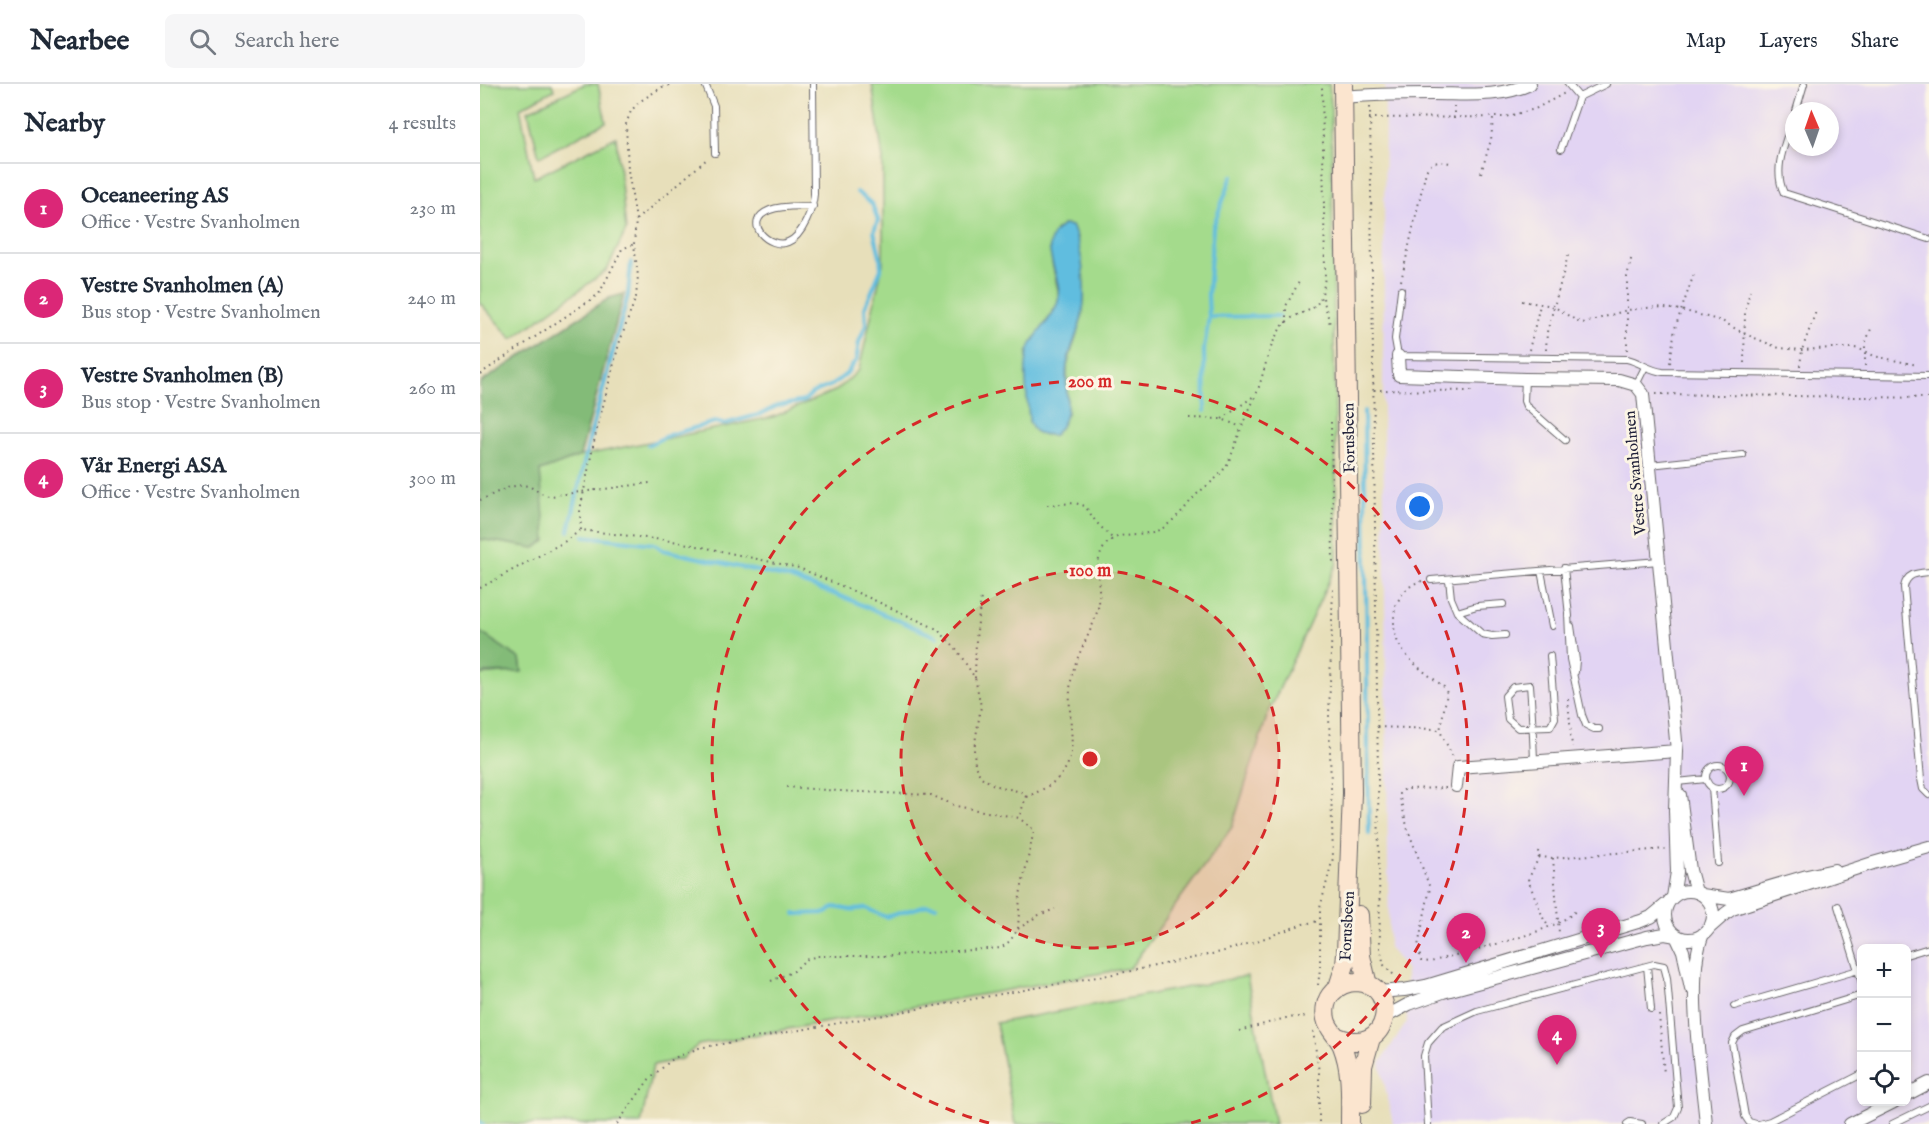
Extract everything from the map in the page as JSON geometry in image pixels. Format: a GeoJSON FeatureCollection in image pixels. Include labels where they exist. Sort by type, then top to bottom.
{"type":"FeatureCollection","features":[{"type":"Feature","properties":{"kind":"main road","name":"Forusbeen"},"geometry":{"type":"LineString","coordinates":[[1343,90],[1352,793],[1361,956],[1373,988]]}},
{"type":"Feature","properties":{"kind":"main road","name":"Forusbeen"},"geometry":{"type":"LineString","coordinates":[[1338,987],[1347,953],[1352,793]]}},
{"type":"Feature","properties":{"kind":"main road"},"geometry":{"type":"LineString","coordinates":[[1348,982],[1358,982],[1373,988],[1385,1008],[1385,1017],[1377,1033],[1360,1042],[1349,1042],[1338,1037],[1331,1030],[1325,1016],[1326,1002],[1331,994],[1348,982]]}},
{"type":"Feature","properties":{"kind":"main road"},"geometry":{"type":"LineString","coordinates":[[1338,1037],[1349,1076],[1350,1124]]}},
{"type":"Feature","properties":{"kind":"main road"},"geometry":{"type":"LineString","coordinates":[[1361,1124],[1363,1066],[1371,1038]]}},
{"type":"Feature","properties":{"kind":"street"},"geometry":{"type":"LineString","coordinates":[[1343,90],[1370,95],[1436,90],[1485,95],[1503,93],[1530,84]]}},
{"type":"Feature","properties":{"kind":"street","name":"Vestre Svanholmen"},"geometry":{"type":"LineString","coordinates":[[1398,356],[1399,375],[1619,380],[1636,385],[1643,394],[1677,751],[1675,810],[1677,872],[1670,900]]}},
{"type":"Feature","properties":{"kind":"street"},"geometry":{"type":"LineString","coordinates":[[1456,786],[1458,767],[1677,751]]}},
{"type":"Feature","properties":{"kind":"street","name":"Vestre Svanholmen"},"geometry":{"type":"LineString","coordinates":[[1677,782],[1683,809],[1690,870],[1699,894]]}},
{"type":"Feature","properties":{"kind":"street"},"geometry":{"type":"LineString","coordinates":[[1385,1017],[1422,999],[1647,937],[1665,934],[1690,939],[1706,932],[1732,909],[1929,847]]}},
{"type":"Feature","properties":{"kind":"street"},"geometry":{"type":"LineString","coordinates":[[1373,988],[1404,990],[1426,986],[1610,932],[1651,917],[1680,893],[1729,899],[1807,876],[1873,863]]}},
{"type":"Feature","properties":{"kind":"street"},"geometry":{"type":"LineString","coordinates":[[1699,894],[1711,907],[1712,922],[1706,932],[1696,962],[1696,1012],[1706,1124]]}},
{"type":"Feature","properties":{"kind":"street"},"geometry":{"type":"LineString","coordinates":[[1670,900],[1664,917],[1670,931],[1676,936],[1685,958],[1696,1012]]}},
{"type":"Feature","properties":{"kind":"street"},"geometry":{"type":"LineString","coordinates":[[1911,1092],[1929,1083]]}},
{"type":"Feature","properties":{"kind":"street"},"geometry":{"type":"LineString","coordinates":[[1851,1124],[1885,1106]]}},
{"type":"Feature","properties":{"kind":"lane"},"geometry":{"type":"LineString","coordinates":[[705,84],[714,106],[715,153]]}},
{"type":"Feature","properties":{"kind":"lane"},"geometry":{"type":"LineString","coordinates":[[813,84],[813,206],[802,227],[789,242],[778,244],[762,235],[758,230],[756,224],[760,217],[770,210],[813,206]]}},
{"type":"Feature","properties":{"kind":"lane"},"geometry":{"type":"LineString","coordinates":[[1561,148],[1579,97],[1606,84]]}},
{"type":"Feature","properties":{"kind":"lane"},"geometry":{"type":"LineString","coordinates":[[1799,102],[1804,84]]}},
{"type":"Feature","properties":{"kind":"lane"},"geometry":{"type":"LineString","coordinates":[[1570,86],[1579,97]]}},
{"type":"Feature","properties":{"kind":"lane"},"geometry":{"type":"LineString","coordinates":[[1785,145],[1778,168],[1779,183],[1784,194],[1929,239]]}},
{"type":"Feature","properties":{"kind":"lane"},"geometry":{"type":"LineString","coordinates":[[1401,290],[1395,339],[1398,356],[1627,359],[1657,371],[1929,376]]}},
{"type":"Feature","properties":{"kind":"lane"},"geometry":{"type":"LineString","coordinates":[[1636,385],[1645,367]]}},
{"type":"Feature","properties":{"kind":"lane"},"geometry":{"type":"LineString","coordinates":[[1525,379],[1524,401],[1526,406],[1565,440]]}},
{"type":"Feature","properties":{"kind":"lane"},"geometry":{"type":"LineString","coordinates":[[1649,465],[1743,455]]}},
{"type":"Feature","properties":{"kind":"lane"},"geometry":{"type":"LineString","coordinates":[[1431,580],[1659,561]]}},
{"type":"Feature","properties":{"kind":"lane"},"geometry":{"type":"LineString","coordinates":[[1564,568],[1568,613],[1575,643],[1574,676],[1584,721],[1590,727],[1599,729]]}},
{"type":"Feature","properties":{"kind":"lane"},"geometry":{"type":"LineString","coordinates":[[1541,571],[1552,626]]}},
{"type":"Feature","properties":{"kind":"lane"},"geometry":{"type":"LineString","coordinates":[[1929,572],[1909,576],[1904,587],[1921,779],[1923,789],[1929,795]]}},
{"type":"Feature","properties":{"kind":"lane"},"geometry":{"type":"LineString","coordinates":[[1449,579],[1451,598],[1457,612],[1482,634],[1505,635]]}},
{"type":"Feature","properties":{"kind":"lane"},"geometry":{"type":"LineString","coordinates":[[1457,612],[1477,606],[1503,604]]}},
{"type":"Feature","properties":{"kind":"lane"},"geometry":{"type":"LineString","coordinates":[[1534,760],[1533,728],[1530,685],[1513,687],[1505,696],[1508,719],[1518,728],[1533,728],[1550,727],[1555,718],[1550,656]]}},
{"type":"Feature","properties":{"kind":"lane"},"geometry":{"type":"LineString","coordinates":[[1712,788],[1719,790],[1726,787],[1730,781],[1730,773],[1726,767],[1712,766],[1707,772],[1706,779],[1712,788],[1718,863]]}},
{"type":"Feature","properties":{"kind":"lane"},"geometry":{"type":"LineString","coordinates":[[1677,782],[1706,779]]}},
{"type":"Feature","properties":{"kind":"lane"},"geometry":{"type":"LineString","coordinates":[[1838,906],[1857,963]]}},
{"type":"Feature","properties":{"kind":"lane"},"geometry":{"type":"LineString","coordinates":[[1911,953],[1929,948]]}},
{"type":"Feature","properties":{"kind":"lane"},"geometry":{"type":"LineString","coordinates":[[1428,1124],[1424,1056],[1428,1043],[1442,1027],[1477,1011],[1654,964],[1664,966],[1667,978],[1678,1108],[1674,1117],[1663,1124]]}},
{"type":"Feature","properties":{"kind":"lane"},"geometry":{"type":"LineString","coordinates":[[1647,966],[1654,1009]]}},
{"type":"Feature","properties":{"kind":"lane"},"geometry":{"type":"LineString","coordinates":[[1734,1006],[1857,970]]}},
{"type":"Feature","properties":{"kind":"lane"},"geometry":{"type":"LineString","coordinates":[[1857,997],[1743,1031],[1735,1037],[1732,1043],[1745,1116],[1749,1122],[1757,1124],[1770,1121],[1857,1077]]}},
{"type":"Feature","properties":{"kind":"lane"},"geometry":{"type":"LineString","coordinates":[[1892,1124],[1929,1106]]}},
{"type":"Feature","properties":{"kind":"lane"},"geometry":{"type":"LineString","coordinates":[[1627,1124],[1630,1122],[1642,1124]]}},
{"type":"Feature","properties":{"kind":"path"},"geometry":{"type":"LineString","coordinates":[[581,530],[580,510],[595,437],[619,344],[636,297],[638,276],[634,244],[636,220],[628,170],[626,124],[631,111],[639,102],[662,87],[674,84]]}},
{"type":"Feature","properties":{"kind":"path"},"geometry":{"type":"LineString","coordinates":[[1323,84],[1325,272],[1322,297],[1331,331]]}},
{"type":"Feature","properties":{"kind":"path"},"geometry":{"type":"LineString","coordinates":[[1370,118],[1493,119],[1535,109],[1556,99],[1570,86]]}},
{"type":"Feature","properties":{"kind":"path"},"geometry":{"type":"LineString","coordinates":[[1370,95],[1380,948],[1384,965],[1401,981]]}},
{"type":"Feature","properties":{"kind":"path"},"geometry":{"type":"LineString","coordinates":[[1481,173],[1491,140],[1493,119]]}},
{"type":"Feature","properties":{"kind":"path"},"geometry":{"type":"LineString","coordinates":[[636,220],[715,153]]}},
{"type":"Feature","properties":{"kind":"path"},"geometry":{"type":"LineString","coordinates":[[1401,290],[1426,171],[1432,163],[1450,163]]}},
{"type":"Feature","properties":{"kind":"path"},"geometry":{"type":"LineString","coordinates":[[480,374],[599,294],[622,249],[634,244]]}},
{"type":"Feature","properties":{"kind":"path"},"geometry":{"type":"LineString","coordinates":[[1546,359],[1547,332],[1569,252]]}},
{"type":"Feature","properties":{"kind":"path"},"geometry":{"type":"LineString","coordinates":[[1627,359],[1627,277],[1632,255]]}},
{"type":"Feature","properties":{"kind":"path"},"geometry":{"type":"LineString","coordinates":[[1669,371],[1672,342],[1694,274]]}},
{"type":"Feature","properties":{"kind":"path"},"geometry":{"type":"LineString","coordinates":[[1286,323],[1286,306],[1300,280]]}},
{"type":"Feature","properties":{"kind":"path"},"geometry":{"type":"LineString","coordinates":[[1743,372],[1746,306],[1750,291]]}},
{"type":"Feature","properties":{"kind":"path"},"geometry":{"type":"LineString","coordinates":[[1026,797],[1057,782],[1070,760],[1072,677],[1078,653],[1099,602],[1098,562],[1102,550],[1113,539],[1160,530],[1178,516],[1196,495],[1221,473],[1233,451],[1256,395],[1276,336],[1286,323],[1310,310],[1322,297]]}},
{"type":"Feature","properties":{"kind":"path"},"geometry":{"type":"LineString","coordinates":[[1522,301],[1553,306],[1577,321],[1585,323],[1627,310],[1657,307],[1681,310],[1722,321],[1745,334],[1779,348],[1802,350],[1843,347],[1917,365]]}},
{"type":"Feature","properties":{"kind":"path"},"geometry":{"type":"LineString","coordinates":[[1528,359],[1540,305]]}},
{"type":"Feature","properties":{"kind":"path"},"geometry":{"type":"LineString","coordinates":[[1800,373],[1802,350],[1816,311]]}},
{"type":"Feature","properties":{"kind":"path"},"geometry":{"type":"LineString","coordinates":[[1865,375],[1865,351],[1871,329]]}},
{"type":"Feature","properties":{"kind":"path"},"geometry":{"type":"LineString","coordinates":[[1652,394],[1929,398]]}},
{"type":"Feature","properties":{"kind":"path"},"geometry":{"type":"LineString","coordinates":[[1222,419],[1256,395]]}},
{"type":"Feature","properties":{"kind":"path"},"geometry":{"type":"LineString","coordinates":[[1331,416],[1333,573]]}},
{"type":"Feature","properties":{"kind":"path"},"geometry":{"type":"LineString","coordinates":[[1189,418],[1222,419],[1241,427]]}},
{"type":"Feature","properties":{"kind":"path"},"geometry":{"type":"LineString","coordinates":[[480,500],[525,485],[541,495],[550,496],[650,483]]}},
{"type":"Feature","properties":{"kind":"path"},"geometry":{"type":"LineString","coordinates":[[1047,505],[1075,503],[1085,506],[1096,522],[1113,539]]}},
{"type":"Feature","properties":{"kind":"path"},"geometry":{"type":"LineString","coordinates":[[480,588],[564,542],[581,530],[679,542],[799,568],[937,629],[955,647],[975,678]]}},
{"type":"Feature","properties":{"kind":"path"},"geometry":{"type":"LineString","coordinates":[[1431,580],[1410,586],[1402,594],[1395,606],[1394,631],[1397,642],[1405,654],[1448,693],[1440,731],[1458,767]]}},
{"type":"Feature","properties":{"kind":"path"},"geometry":{"type":"LineString","coordinates":[[617,1124],[650,1078],[674,1058],[699,1048],[1136,970],[1221,952],[1303,924],[1319,921],[1320,908],[1333,858],[1329,715],[1333,583]]}},
{"type":"Feature","properties":{"kind":"path"},"geometry":{"type":"LineString","coordinates":[[981,597],[976,639],[975,678],[981,706],[974,749],[975,766],[981,777],[994,785],[1021,792],[1026,797]]}},
{"type":"Feature","properties":{"kind":"path"},"geometry":{"type":"LineString","coordinates":[[1377,727],[1429,728],[1440,731]]}},
{"type":"Feature","properties":{"kind":"path"},"geometry":{"type":"LineString","coordinates":[[1456,786],[1438,789],[1405,789],[1399,794],[1408,830],[1430,888],[1418,952],[1421,961],[1493,947],[1559,923],[1577,909]]}},
{"type":"Feature","properties":{"kind":"path"},"geometry":{"type":"LineString","coordinates":[[787,787],[931,795],[956,806],[1019,818],[1034,830],[1020,895],[1018,929]]}},
{"type":"Feature","properties":{"kind":"path"},"geometry":{"type":"LineString","coordinates":[[1019,818],[1026,797]]}},
{"type":"Feature","properties":{"kind":"path"},"geometry":{"type":"LineString","coordinates":[[1539,857],[1553,858],[1670,848]]}},
{"type":"Feature","properties":{"kind":"path"},"geometry":{"type":"LineString","coordinates":[[1538,851],[1539,857],[1528,880],[1549,927]]}},
{"type":"Feature","properties":{"kind":"path"},"geometry":{"type":"LineString","coordinates":[[1553,858],[1560,939]]}},
{"type":"Feature","properties":{"kind":"path"},"geometry":{"type":"LineString","coordinates":[[771,981],[794,971],[805,960],[817,956],[882,956],[1001,948],[1010,941],[1018,929],[1039,915],[1055,909]]}},
{"type":"Feature","properties":{"kind":"path"},"geometry":{"type":"LineString","coordinates":[[1654,1009],[1664,1074]]}},
{"type":"Feature","properties":{"kind":"path"},"geometry":{"type":"LineString","coordinates":[[1239,1031],[1286,1018],[1325,1016]]}},
{"type":"Feature","properties":{"kind":"shaded area"},"geometry":{"type":"Polygon","coordinates":[[[1385,84],[1929,84],[1929,1124],[1393,1124],[1380,1063],[1407,1022],[1406,970],[1389,947],[1383,413],[1385,84]]]}},
{"type":"Feature","properties":{"kind":"green space"},"geometry":{"type":"Polygon","coordinates":[[[480,84],[552,84],[554,90],[520,108],[534,178],[616,137],[626,230],[607,270],[512,339],[480,303],[480,84]]]}},
{"type":"Feature","properties":{"kind":"green space"},"geometry":{"type":"Polygon","coordinates":[[[585,84],[598,84],[606,122],[539,157],[528,111],[585,84]]]}},
{"type":"Feature","properties":{"kind":"green space"},"geometry":{"type":"Polygon","coordinates":[[[872,84],[1329,84],[1337,563],[1267,716],[1232,827],[1130,968],[698,1045],[682,1059],[653,1065],[641,1124],[480,1124],[480,675],[522,671],[520,659],[480,632],[480,539],[534,548],[540,471],[580,456],[773,417],[837,390],[859,370],[883,264],[883,159],[872,84]],[[1063,225],[1056,230],[1052,263],[1058,290],[1058,303],[1027,353],[1029,421],[1067,414],[1067,366],[1082,316],[1084,296],[1077,237],[1072,226],[1063,225]]]}},
{"type":"Feature","properties":{"kind":"green space"},"geometry":{"type":"Polygon","coordinates":[[[624,294],[580,456],[540,471],[546,541],[535,548],[480,539],[480,383],[609,298],[624,294]]]}},
{"type":"Feature","properties":{"kind":"green space"},"geometry":{"type":"Polygon","coordinates":[[[480,632],[520,659],[522,672],[480,675],[480,632]]]}},
{"type":"Feature","properties":{"kind":"green space"},"geometry":{"type":"Polygon","coordinates":[[[1247,976],[1275,1124],[1015,1124],[996,1023],[1247,976]]]}},
{"type":"Feature","properties":{"kind":"water"},"geometry":{"type":"Polygon","coordinates":[[[1063,225],[1072,226],[1079,246],[1083,271],[1083,307],[1067,365],[1065,419],[1054,435],[1045,435],[1035,432],[1029,421],[1026,361],[1031,344],[1054,312],[1058,301],[1059,291],[1051,260],[1050,242],[1054,233],[1063,225]]]}},
{"type":"Feature","properties":{"kind":"waterway"},"geometry":{"type":"LineString","coordinates":[[1205,411],[1204,349],[1209,317],[1208,295],[1213,227],[1232,176]]}},
{"type":"Feature","properties":{"kind":"waterway"},"geometry":{"type":"LineString","coordinates":[[648,445],[669,435],[715,422],[724,424],[761,414],[777,406],[804,401],[812,393],[832,385],[846,374],[856,361],[859,342],[866,325],[865,308],[881,269],[874,231],[878,220],[872,204],[857,192]]}},
{"type":"Feature","properties":{"kind":"waterway"},"geometry":{"type":"LineString","coordinates":[[569,531],[588,445],[628,295],[631,262]]}},
{"type":"Feature","properties":{"kind":"waterway"},"geometry":{"type":"LineString","coordinates":[[1209,317],[1279,316]]}},
{"type":"Feature","properties":{"kind":"waterway"},"geometry":{"type":"LineString","coordinates":[[1364,411],[1369,834]]}},
{"type":"Feature","properties":{"kind":"waterway"},"geometry":{"type":"LineString","coordinates":[[584,536],[655,544],[663,550],[789,578],[848,599],[937,637]]}},
{"type":"Feature","properties":{"kind":"waterway"},"geometry":{"type":"LineString","coordinates":[[795,914],[827,913],[834,907],[851,910],[865,908],[886,917],[927,905],[936,906]]}},
{"type":"Feature","properties":{"kind":"place","name":"Oceaneering AS"},"geometry":{"type":"Point","coordinates":[1744,796]}},
{"type":"Feature","properties":{"kind":"place","name":"Vestre Svanholmen (B)"},"geometry":{"type":"Point","coordinates":[1601,958]}},
{"type":"Feature","properties":{"kind":"place","name":"Vestre Svanholmen (A)"},"geometry":{"type":"Point","coordinates":[1466,963]}},
{"type":"Feature","properties":{"kind":"place","name":"Vår Energi ASA"},"geometry":{"type":"Point","coordinates":[1557,1065]}}]}
